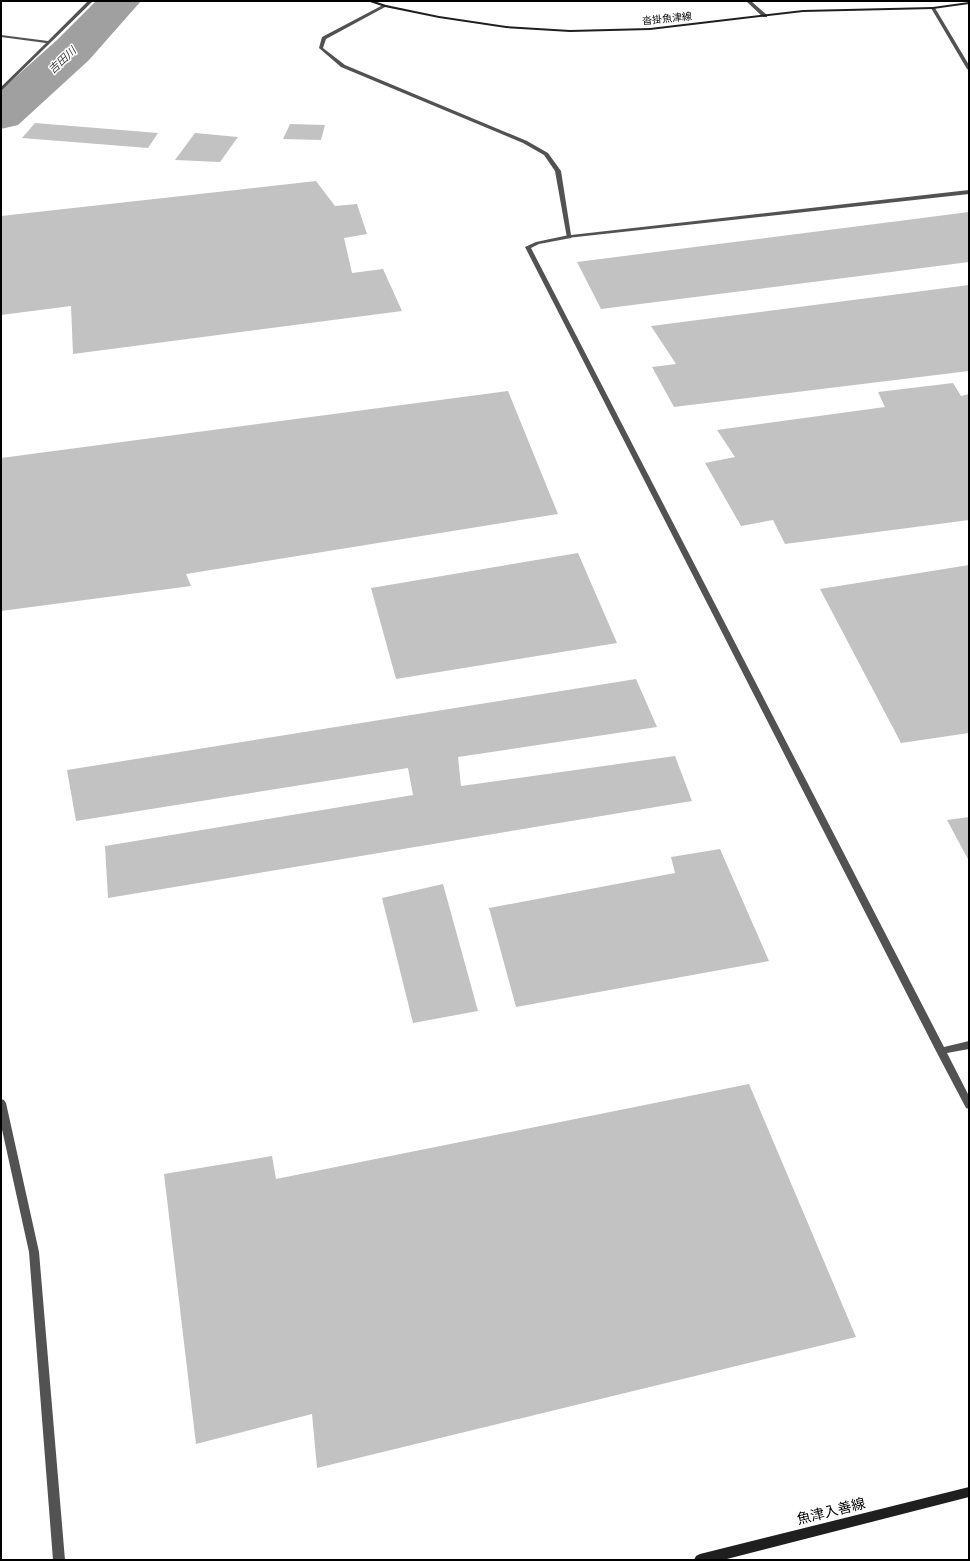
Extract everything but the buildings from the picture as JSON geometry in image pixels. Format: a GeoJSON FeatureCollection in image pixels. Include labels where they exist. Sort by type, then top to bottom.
{"type":"FeatureCollection","features":[{"type":"Feature","properties":{"kind":"main road","name":"沓掛魚津線"},"geometry":{"type":"LineString","coordinates":[[369,1],[385,6],[439,17],[506,27],[570,31],[650,29],[803,11],[932,8],[969,3]]}},
{"type":"Feature","properties":{"kind":"main road","name":"魚津入善線"},"geometry":{"type":"LineString","coordinates":[[700,1560],[969,1492]]}},
{"type":"Feature","properties":{"kind":"street"},"geometry":{"type":"LineString","coordinates":[[1,90],[91,1]]}},
{"type":"Feature","properties":{"kind":"street"},"geometry":{"type":"LineString","coordinates":[[748,1],[765,16]]}},
{"type":"Feature","properties":{"kind":"street"},"geometry":{"type":"LineString","coordinates":[[385,6],[324,38],[321,48],[343,66],[525,142],[546,154],[558,171],[568,237]]}},
{"type":"Feature","properties":{"kind":"street"},"geometry":{"type":"LineString","coordinates":[[932,8],[969,69]]}},
{"type":"Feature","properties":{"kind":"street"},"geometry":{"type":"LineString","coordinates":[[1,36],[49,42]]}},
{"type":"Feature","properties":{"kind":"street"},"geometry":{"type":"LineString","coordinates":[[969,192],[568,237],[538,243],[528,247],[969,1105]]}},
{"type":"Feature","properties":{"kind":"street"},"geometry":{"type":"LineString","coordinates":[[941,1051],[969,1045]]}},
{"type":"Feature","properties":{"kind":"street"},"geometry":{"type":"LineString","coordinates":[[1,1103],[34,1252],[59,1560]]}},
{"type":"Feature","properties":{"kind":"waterway","name":"吉田川"},"geometry":{"type":"LineString","coordinates":[[1,115],[73,50],[120,1]]}}]}
